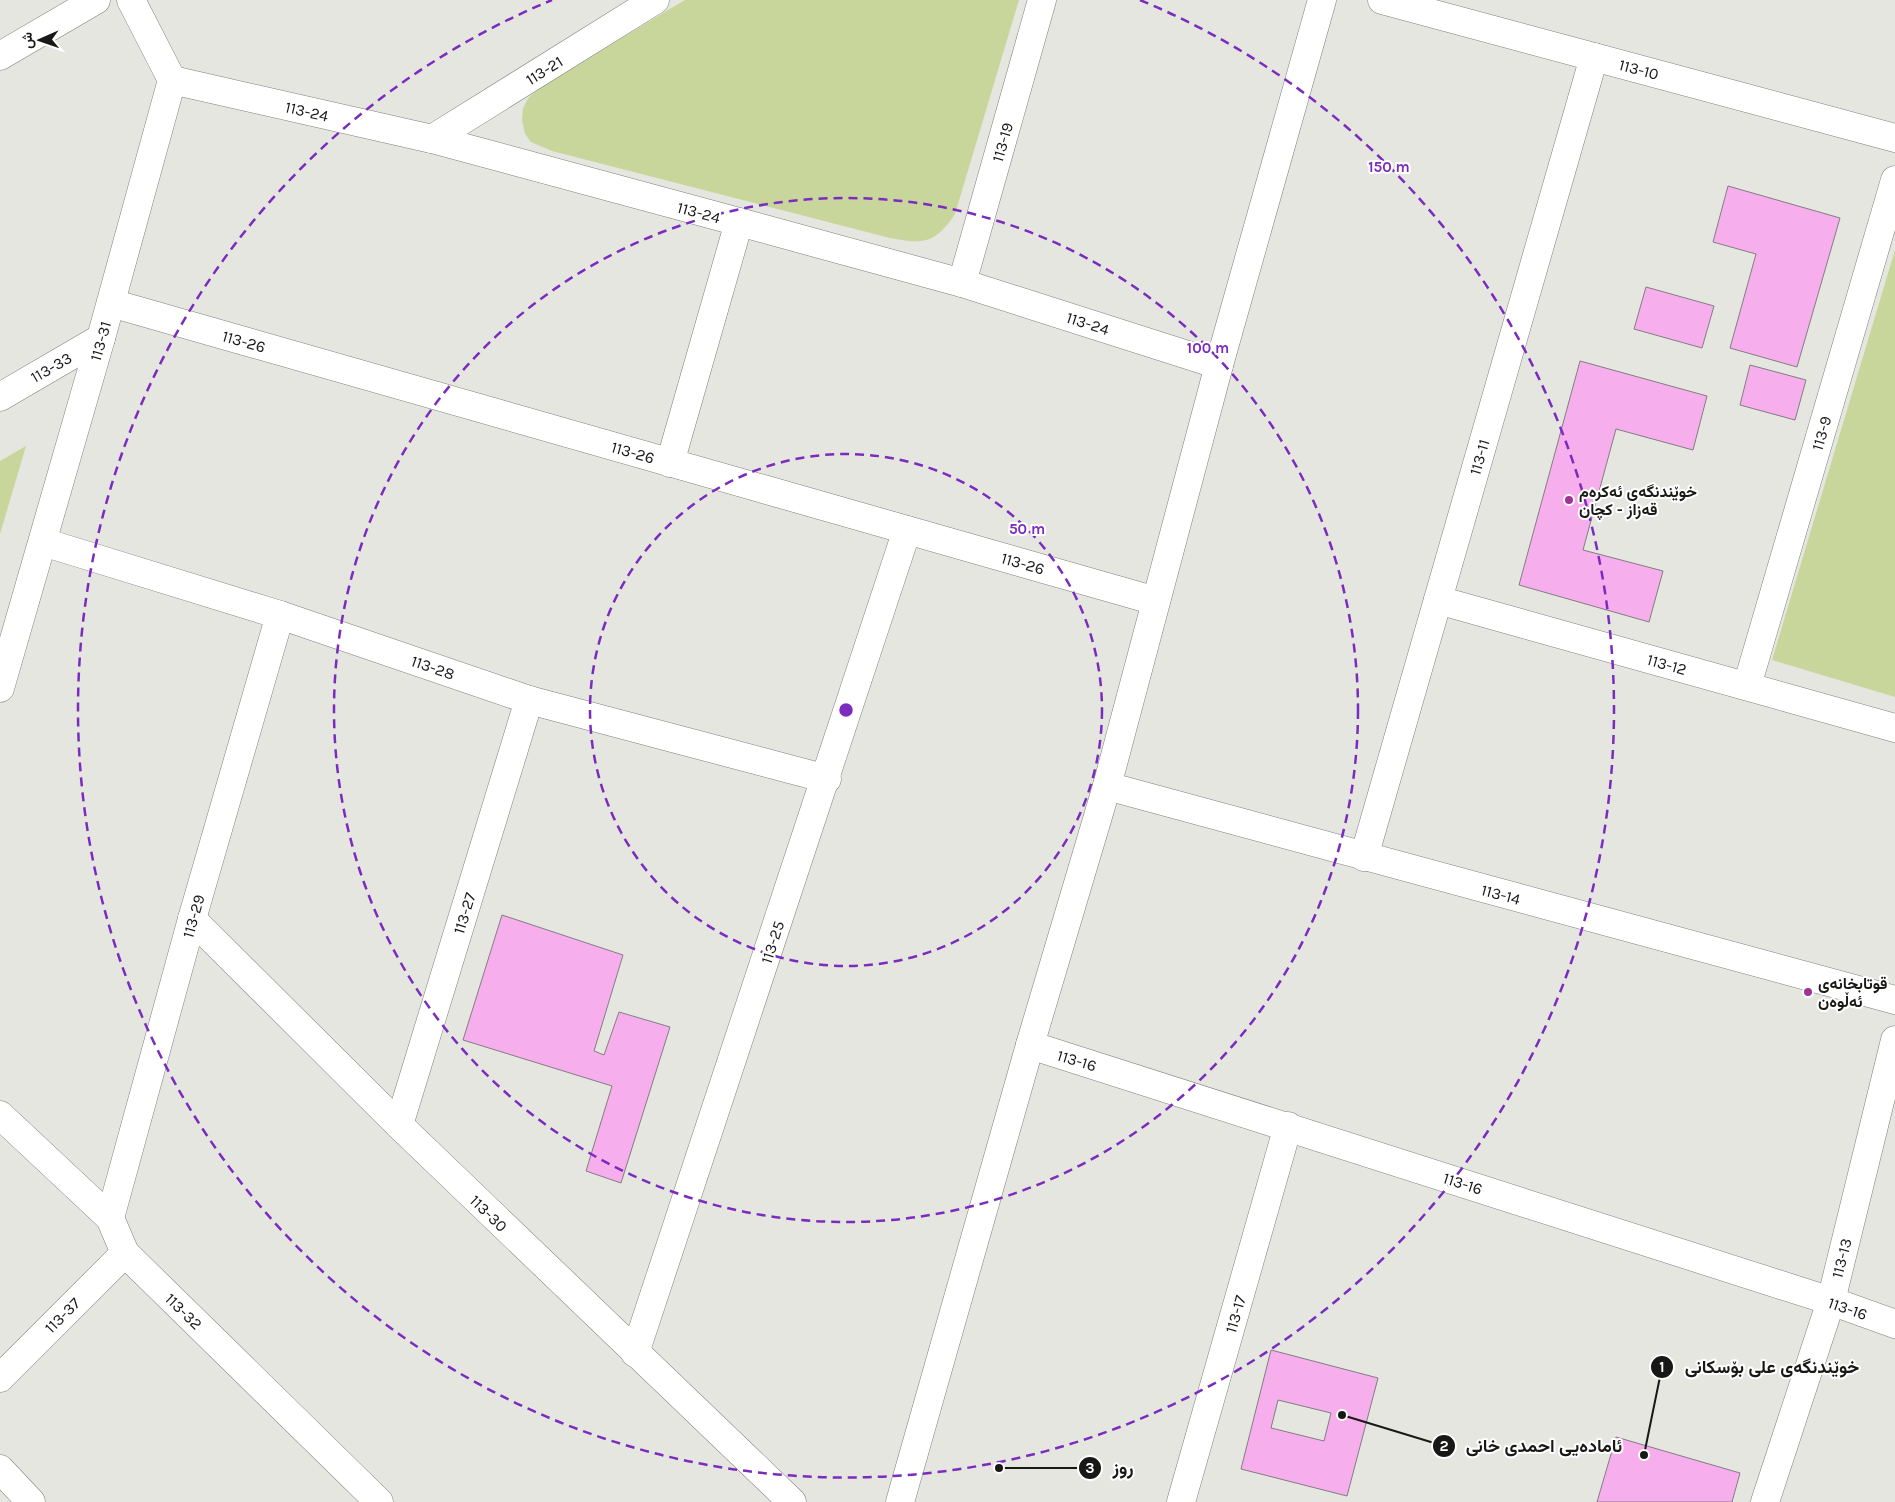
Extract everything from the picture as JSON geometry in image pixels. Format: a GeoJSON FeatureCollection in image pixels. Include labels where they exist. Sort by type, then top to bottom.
{"type":"FeatureCollection","features":[{"type":"Feature","properties":{"kind":"street"},"geometry":{"type":"LineString","coordinates":[[131,0],[172,80]]}},
{"type":"Feature","properties":{"kind":"street","name":"113-21"},"geometry":{"type":"LineString","coordinates":[[432,139],[655,0]]}},
{"type":"Feature","properties":{"kind":"street","name":"113-19"},"geometry":{"type":"LineString","coordinates":[[962,283],[1042,0]]}},
{"type":"Feature","properties":{"kind":"street"},"geometry":{"type":"LineString","coordinates":[[900,1502],[1030,1045],[1107,786],[1219,365],[1322,0]]}},
{"type":"Feature","properties":{"kind":"street","name":"113-10"},"geometry":{"type":"LineString","coordinates":[[1382,0],[1895,138]]}},
{"type":"Feature","properties":{"kind":"street"},"geometry":{"type":"LineString","coordinates":[[0,56],[84,3]]}},
{"type":"Feature","properties":{"kind":"street","name":"113-11"},"geometry":{"type":"LineString","coordinates":[[1364,857],[1594,57]]}},
{"type":"Feature","properties":{"kind":"street","name":"113-24"},"geometry":{"type":"LineString","coordinates":[[172,80],[432,139],[739,222],[962,283],[1219,365]]}},
{"type":"Feature","properties":{"kind":"street","name":"113-31"},"geometry":{"type":"LineString","coordinates":[[0,688],[111,303],[172,80]]}},
{"type":"Feature","properties":{"kind":"street","name":"113-9"},"geometry":{"type":"LineString","coordinates":[[1747,686],[1895,180]]}},
{"type":"Feature","properties":{"kind":"street"},"geometry":{"type":"LineString","coordinates":[[670,463],[739,222]]}},
{"type":"Feature","properties":{"kind":"street","name":"113-26"},"geometry":{"type":"LineString","coordinates":[[111,303],[1156,601]]}},
{"type":"Feature","properties":{"kind":"street","name":"113-33"},"geometry":{"type":"LineString","coordinates":[[0,397],[101,338]]}},
{"type":"Feature","properties":{"kind":"street","name":"113-25"},"geometry":{"type":"LineString","coordinates":[[635,1353],[827,779],[907,530]]}},
{"type":"Feature","properties":{"kind":"street","name":"113-28"},"geometry":{"type":"LineString","coordinates":[[43,542],[280,615],[529,700],[827,779]]}},
{"type":"Feature","properties":{"kind":"street","name":"113-12"},"geometry":{"type":"LineString","coordinates":[[1438,600],[1895,728]]}},
{"type":"Feature","properties":{"kind":"street","name":"113-29"},"geometry":{"type":"LineString","coordinates":[[110,1218],[192,919],[280,615]]}},
{"type":"Feature","properties":{"kind":"street","name":"113-27"},"geometry":{"type":"LineString","coordinates":[[399,1126],[529,700]]}},
{"type":"Feature","properties":{"kind":"street","name":"113-14"},"geometry":{"type":"LineString","coordinates":[[1107,786],[1895,1000]]}},
{"type":"Feature","properties":{"kind":"street","name":"113-30"},"geometry":{"type":"LineString","coordinates":[[192,919],[399,1126],[792,1502]]}},
{"type":"Feature","properties":{"kind":"street","name":"113-13"},"geometry":{"type":"LineString","coordinates":[[1765,1502],[1830,1301],[1895,1040]]}},
{"type":"Feature","properties":{"kind":"street","name":"113-16"},"geometry":{"type":"LineString","coordinates":[[1030,1045],[1288,1126],[1830,1301],[1895,1324]]}},
{"type":"Feature","properties":{"kind":"street","name":"113-32"},"geometry":{"type":"LineString","coordinates":[[0,1115],[110,1218],[125,1253],[379,1502]]}},
{"type":"Feature","properties":{"kind":"street","name":"113-17"},"geometry":{"type":"LineString","coordinates":[[1181,1502],[1288,1126]]}},
{"type":"Feature","properties":{"kind":"street","name":"113-37"},"geometry":{"type":"LineString","coordinates":[[0,1378],[125,1253]]}},
{"type":"Feature","properties":{"kind":"street"},"geometry":{"type":"LineString","coordinates":[[0,1469],[31,1502]]}},
{"type":"Feature","properties":{"kind":"green space"},"geometry":{"type":"Polygon","coordinates":[[[685,0],[1019,0],[955,214],[940,232],[933,237],[917,241],[886,237],[552,151],[531,142],[525,134],[522,120],[523,108],[529,97],[554,78],[685,0]]]}},
{"type":"Feature","properties":{"kind":"green space"},"geometry":{"type":"Polygon","coordinates":[[[1895,250],[1895,697],[1772,660],[1895,250]]]}},
{"type":"Feature","properties":{"kind":"green space"},"geometry":{"type":"Polygon","coordinates":[[[26,446],[0,534],[0,461],[26,446]]]}},
{"type":"Feature","properties":{"kind":"building"},"geometry":{"type":"Polygon","coordinates":[[[1728,186],[1840,218],[1797,367],[1730,348],[1756,254],[1713,242],[1728,186]]]}},
{"type":"Feature","properties":{"kind":"building"},"geometry":{"type":"Polygon","coordinates":[[[1646,287],[1714,306],[1702,348],[1634,329],[1646,287]]]}},
{"type":"Feature","properties":{"kind":"building","name":"خوێندنگەی ئەکرەم قەزاز - کچان"},"geometry":{"type":"Polygon","coordinates":[[[1580,361],[1707,396],[1693,450],[1616,429],[1583,550],[1663,571],[1649,622],[1519,585],[1580,361]]]}},
{"type":"Feature","properties":{"kind":"building"},"geometry":{"type":"Polygon","coordinates":[[[1750,365],[1806,380],[1795,420],[1740,405],[1750,365]]]}},
{"type":"Feature","properties":{"kind":"building"},"geometry":{"type":"Polygon","coordinates":[[[502,915],[623,955],[594,1051],[604,1055],[619,1012],[670,1027],[621,1183],[586,1171],[612,1086],[463,1040],[502,915]]]}},
{"type":"Feature","properties":{"kind":"building"},"geometry":{"type":"Polygon","coordinates":[[[1271,1350],[1378,1378],[1347,1496],[1241,1469],[1271,1350]],[[1278,1400],[1271,1428],[1324,1441],[1331,1413],[1278,1400]]]}},
{"type":"Feature","properties":{"kind":"building"},"geometry":{"type":"Polygon","coordinates":[[[1616,1437],[1740,1473],[1732,1502],[1597,1502],[1616,1437]]]}},
{"type":"Feature","properties":{"kind":"place","name":"خوێندنگەی ئەکرەم قەزاز - کچان"},"geometry":{"type":"Point","coordinates":[1569,500]}},
{"type":"Feature","properties":{"kind":"place","name":"قوتابخانەی ئەڵوەن"},"geometry":{"type":"Point","coordinates":[1808,992]}},
{"type":"Feature","properties":{"kind":"place","name":"ئامادەیی احمدی خانی"},"geometry":{"type":"Point","coordinates":[1342,1415]}},
{"type":"Feature","properties":{"kind":"place","name":"خوێندنگەی علی بۆسکانی"},"geometry":{"type":"Point","coordinates":[1644,1455]}},
{"type":"Feature","properties":{"kind":"place","name":"روز"},"geometry":{"type":"Point","coordinates":[999,1468]}}]}
